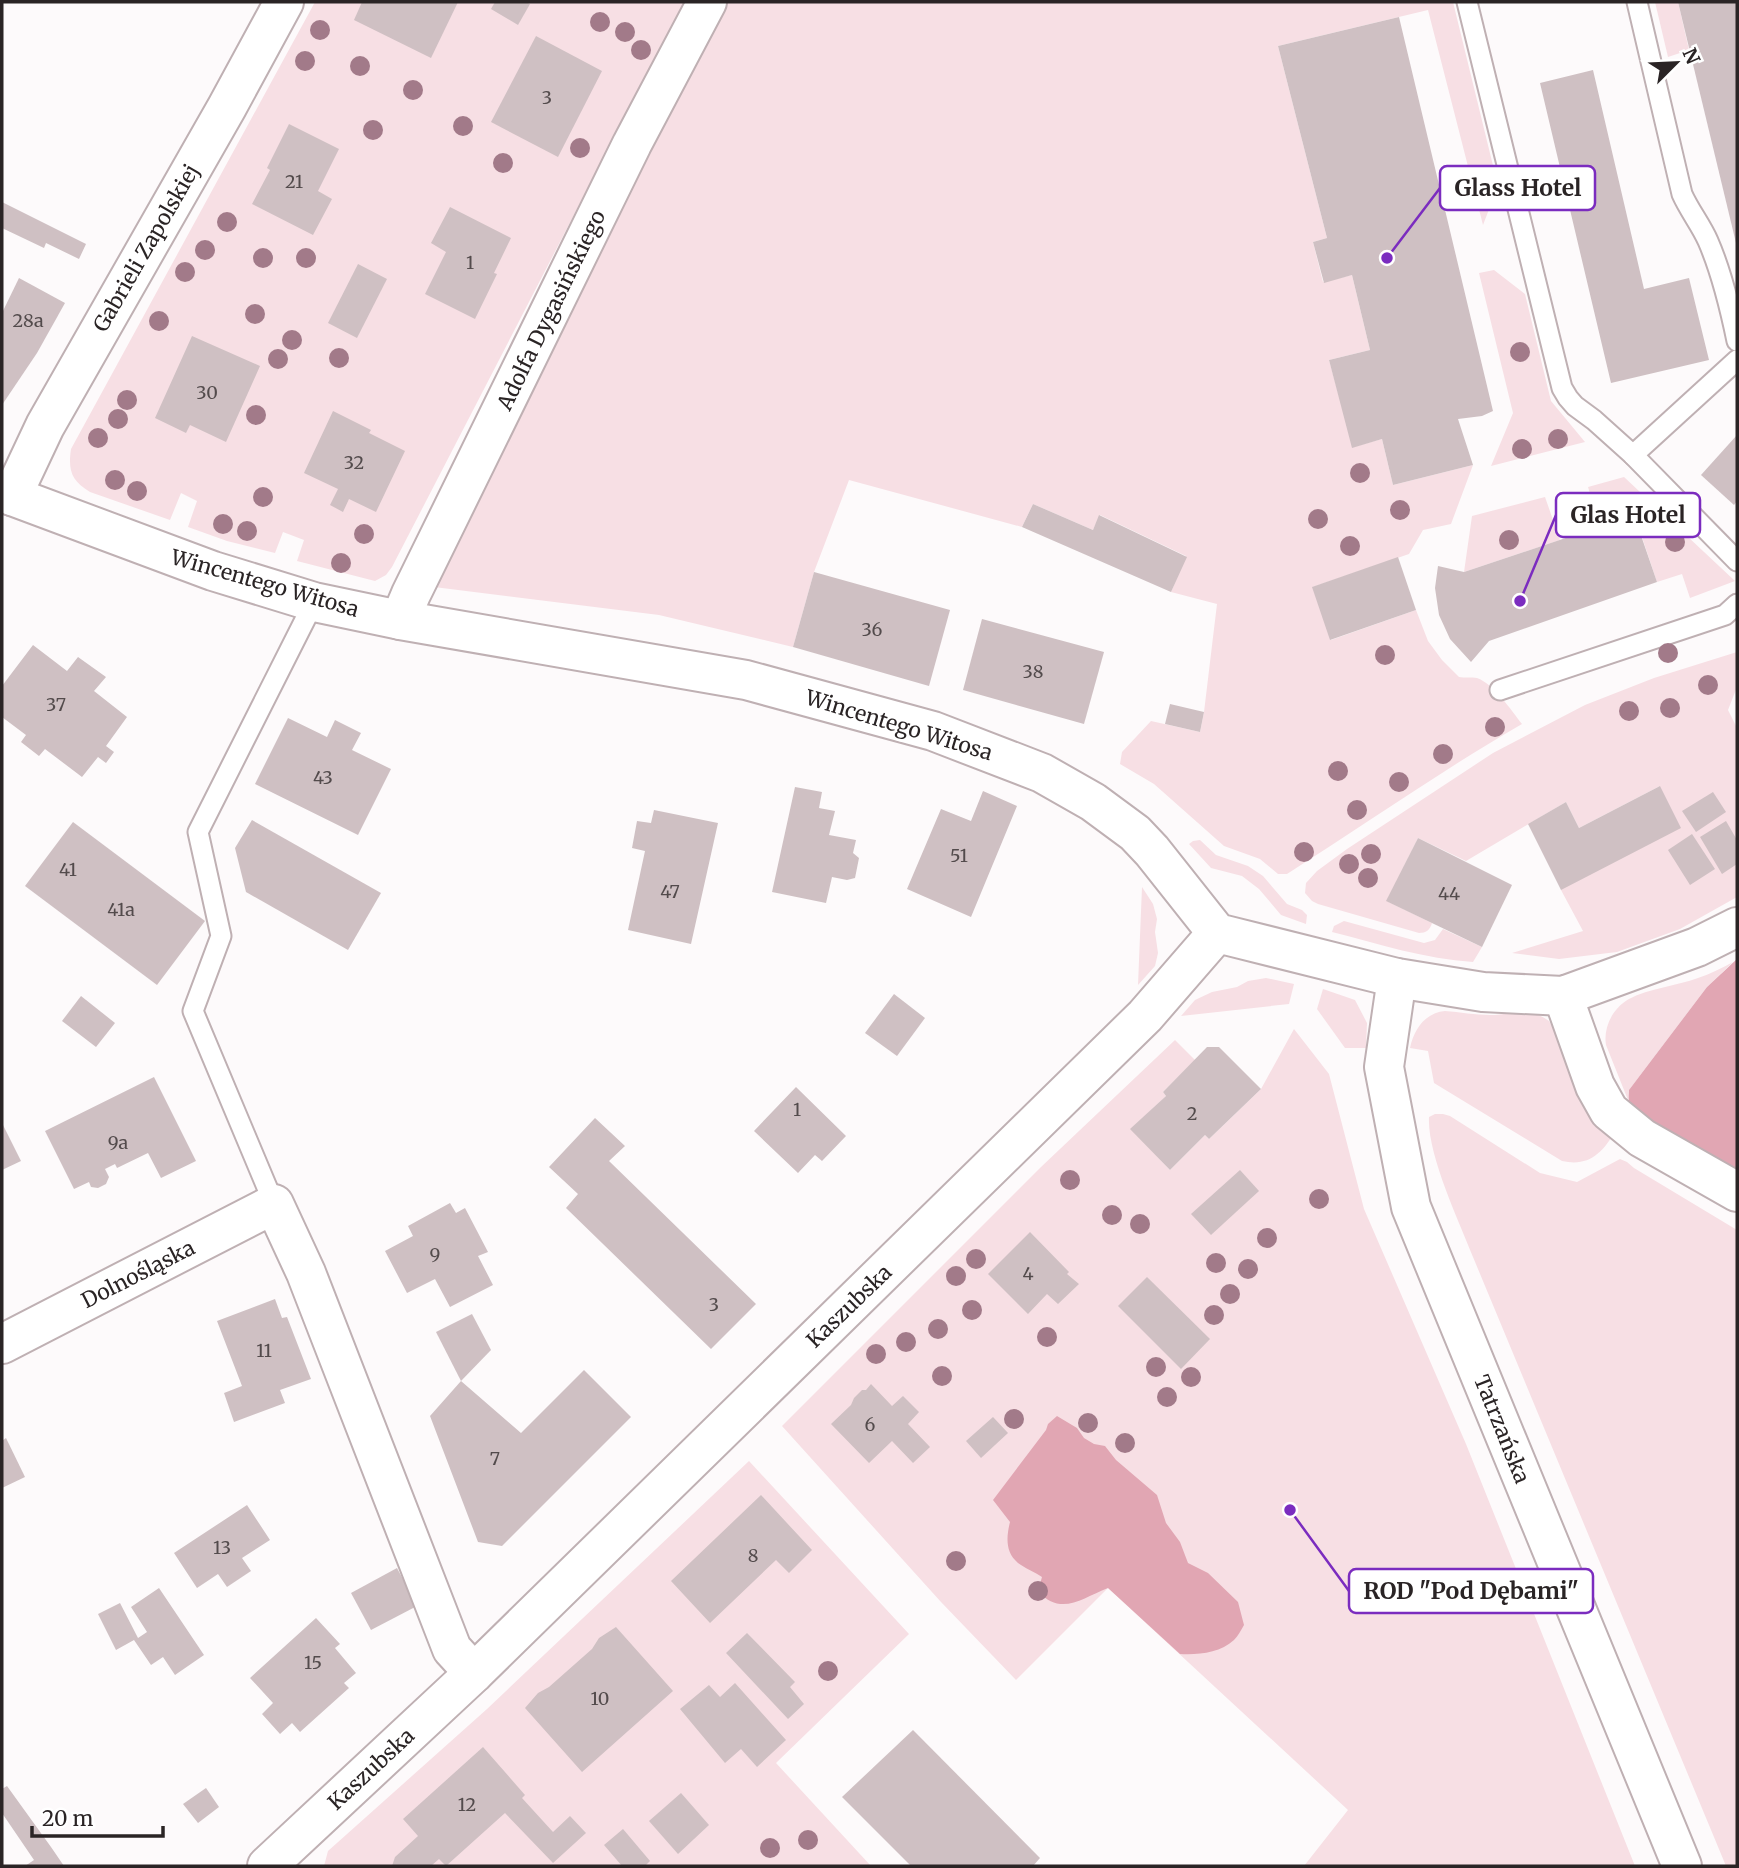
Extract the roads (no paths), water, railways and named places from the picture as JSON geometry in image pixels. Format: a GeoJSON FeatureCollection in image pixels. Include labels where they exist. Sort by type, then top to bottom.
{"type":"FeatureCollection","features":[{"type":"Feature","properties":{"kind":"street","name":"Gabrieli Zapolskiej"},"geometry":{"type":"LineString","coordinates":[[7,493],[284,2]]}},
{"type":"Feature","properties":{"kind":"street","name":"Adolfa Dygasińskiego"},"geometry":{"type":"LineString","coordinates":[[400,620],[626,156],[707,2]]}},
{"type":"Feature","properties":{"kind":"street","name":"Wincentego Witosa"},"geometry":{"type":"LineString","coordinates":[[7,493],[213,571],[314,602],[400,620],[746,680],[933,731],[1042,773],[1093,802],[1135,834],[1152,851],[1217,933]]}},
{"type":"Feature","properties":{"kind":"street"},"geometry":{"type":"LineString","coordinates":[[1217,933],[1397,978],[1483,992],[1563,996],[1697,947],[1737,927]]}},
{"type":"Feature","properties":{"kind":"street","name":"Kaszubska"},"geometry":{"type":"LineString","coordinates":[[270,1865],[474,1673],[1145,1016],[1217,933]]}},
{"type":"Feature","properties":{"kind":"street","name":"Tatrzańska"},"geometry":{"type":"LineString","coordinates":[[1397,978],[1384,1067],[1411,1207],[1682,1866]]}},
{"type":"Feature","properties":{"kind":"street"},"geometry":{"type":"LineString","coordinates":[[1563,996],[1595,1086],[1609,1111],[1642,1138],[1737,1192]]}},
{"type":"Feature","properties":{"kind":"street","name":"Dolnośląska"},"geometry":{"type":"LineString","coordinates":[[2,1344],[274,1204]]}},
{"type":"Feature","properties":{"kind":"street"},"geometry":{"type":"LineString","coordinates":[[274,1204],[306,1273],[452,1649],[474,1673]]}},
{"type":"Feature","properties":{"kind":"lane"},"geometry":{"type":"LineString","coordinates":[[1467,2],[1562,388],[1575,405],[1633,455],[1737,561]]}},
{"type":"Feature","properties":{"kind":"lane"},"geometry":{"type":"LineString","coordinates":[[1637,2],[1682,194],[1714,257],[1737,341]]}},
{"type":"Feature","properties":{"kind":"lane"},"geometry":{"type":"LineString","coordinates":[[1633,455],[1737,360]]}},
{"type":"Feature","properties":{"kind":"lane"},"geometry":{"type":"LineString","coordinates":[[274,1204],[193,1011],[221,936],[198,832],[314,602]]}},
{"type":"Feature","properties":{"kind":"lane"},"geometry":{"type":"LineString","coordinates":[[1500,690],[1725,615],[1737,604]]}},
{"type":"Feature","properties":{"kind":"place","name":"Glass Hotel"},"geometry":{"type":"Point","coordinates":[1387,258]}},
{"type":"Feature","properties":{"kind":"place","name":"Glas Hotel"},"geometry":{"type":"Point","coordinates":[1520,601]}},
{"type":"Feature","properties":{"kind":"place","name":"ROD \"Pod Dębami\""},"geometry":{"type":"Point","coordinates":[1290,1510]}}]}
